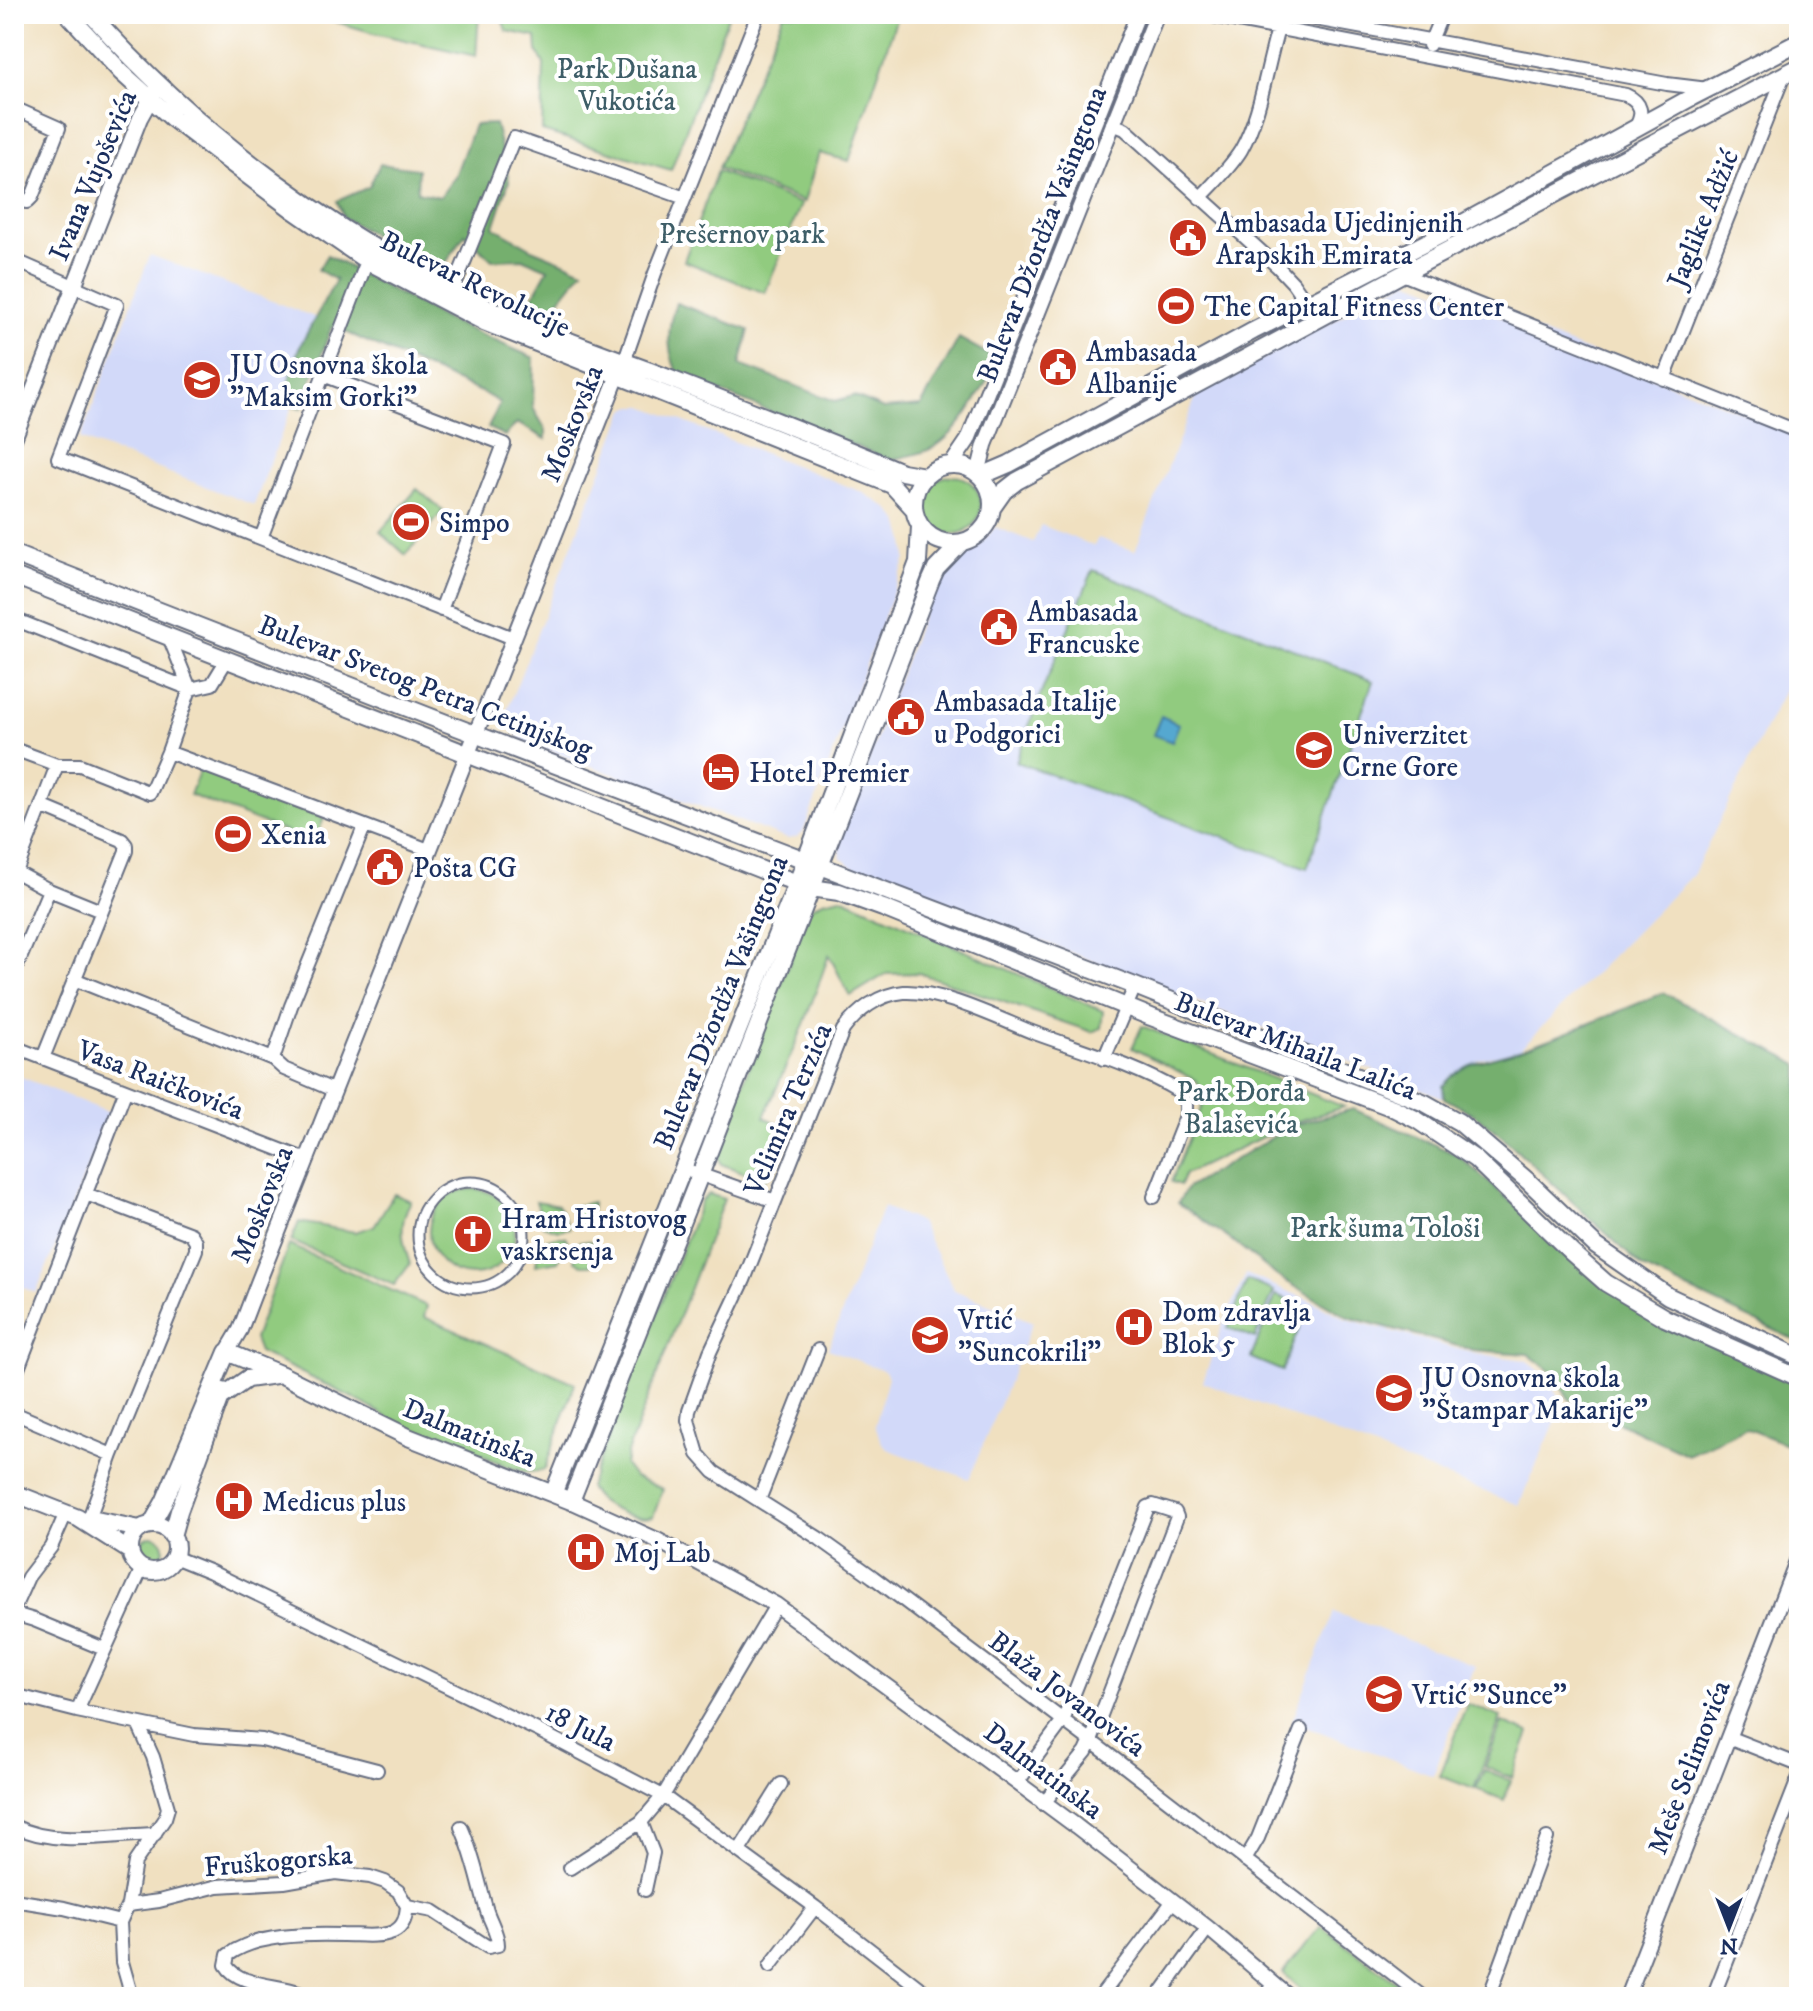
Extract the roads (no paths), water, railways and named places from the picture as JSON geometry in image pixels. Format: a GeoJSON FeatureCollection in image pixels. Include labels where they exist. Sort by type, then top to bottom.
{"type":"FeatureCollection","features":[{"type":"Feature","properties":{"kind":"main road","name":"Bulevar Revolucije"},"geometry":{"type":"LineString","coordinates":[[68,14],[293,210],[367,261],[484,322],[904,473],[925,476]]}},
{"type":"Feature","properties":{"kind":"main road","name":"Bulevar Revolucije"},"geometry":{"type":"LineString","coordinates":[[91,14],[154,92],[319,211],[398,260],[500,314],[892,485],[914,509]]}},
{"type":"Feature","properties":{"kind":"main road"},"geometry":{"type":"LineString","coordinates":[[979,475],[1009,464],[1307,303],[1531,188],[1635,128],[1799,42]]}},
{"type":"Feature","properties":{"kind":"main road"},"geometry":{"type":"LineString","coordinates":[[992,508],[990,491],[979,475],[970,469],[951,465],[925,476],[914,495],[914,509],[926,533],[942,542],[961,543],[980,533],[1004,491],[1017,481],[1402,274],[1791,71]]}},
{"type":"Feature","properties":{"kind":"main road","name":"Bulevar Džordža Vašingtona"},"geometry":{"type":"LineString","coordinates":[[571,1501],[700,1175],[812,864],[918,562],[920,526]]}},
{"type":"Feature","properties":{"kind":"main road","name":"Bulevar Džordža Vašingtona"},"geometry":{"type":"LineString","coordinates":[[812,864],[936,569],[961,543]]}},
{"type":"Feature","properties":{"kind":"main road","name":"Bulevar Svetog Petra Cetinjskog"},"geometry":{"type":"LineString","coordinates":[[14,554],[812,864]]}},
{"type":"Feature","properties":{"kind":"main road","name":"Bulevar Svetog Petra Cetinjskog"},"geometry":{"type":"LineString","coordinates":[[14,576],[804,886]]}},
{"type":"Feature","properties":{"kind":"main road","name":"Bulevar Mihaila Lalića"},"geometry":{"type":"LineString","coordinates":[[812,864],[1135,986],[1425,1103],[1455,1120],[1529,1182],[1596,1246],[1668,1296],[1799,1357]]}},
{"type":"Feature","properties":{"kind":"main road","name":"Bulevar Džordža Vašingtona"},"geometry":{"type":"LineString","coordinates":[[553,1494],[683,1168],[804,886]]}},
{"type":"Feature","properties":{"kind":"main road","name":"Bulevar Mihaila Lalića"},"geometry":{"type":"LineString","coordinates":[[804,886],[839,892],[883,908],[1126,1006],[1393,1108],[1417,1120],[1475,1159],[1606,1283],[1665,1318],[1799,1378]]}},
{"type":"Feature","properties":{"kind":"main road","name":"Dalmatinska"},"geometry":{"type":"LineString","coordinates":[[231,1354],[282,1375],[408,1437],[571,1501]]}},
{"type":"Feature","properties":{"kind":"main road","name":"Moskovska"},"geometry":{"type":"LineString","coordinates":[[172,1536],[220,1398],[231,1354]]}},
{"type":"Feature","properties":{"kind":"main road","name":"Moskovska"},"geometry":{"type":"LineString","coordinates":[[146,1527],[163,1505],[231,1354]]}},
{"type":"Feature","properties":{"kind":"main road"},"geometry":{"type":"LineString","coordinates":[[220,1398],[247,1379],[268,1374],[282,1375]]}},
{"type":"Feature","properties":{"kind":"main road"},"geometry":{"type":"LineString","coordinates":[[14,1493],[80,1519],[130,1551]]}},
{"type":"Feature","properties":{"kind":"main road"},"geometry":{"type":"LineString","coordinates":[[80,1519],[112,1525],[146,1527],[163,1528],[175,1543],[174,1557],[160,1569],[142,1568],[132,1558],[132,1539],[146,1527]]}},
{"type":"Feature","properties":{"kind":"street","name":"Moskovska"},"geometry":{"type":"LineString","coordinates":[[231,1354],[621,369],[758,14]]}},
{"type":"Feature","properties":{"kind":"street","name":"Bulevar Džordža Vašingtona"},"geometry":{"type":"LineString","coordinates":[[951,465],[968,440],[1138,14]]}},
{"type":"Feature","properties":{"kind":"street","name":"Bulevar Džordža Vašingtona"},"geometry":{"type":"LineString","coordinates":[[979,475],[985,445],[1157,14]]}},
{"type":"Feature","properties":{"kind":"street"},"geometry":{"type":"LineString","coordinates":[[1201,14],[1626,95],[1633,98],[1640,108],[1641,115],[1635,128]]}},
{"type":"Feature","properties":{"kind":"street"},"geometry":{"type":"LineString","coordinates":[[1288,14],[1708,89]]}},
{"type":"Feature","properties":{"kind":"street"},"geometry":{"type":"LineString","coordinates":[[1426,56],[1442,14]]}},
{"type":"Feature","properties":{"kind":"street"},"geometry":{"type":"LineString","coordinates":[[1200,198],[1232,163],[1247,138],[1278,29]]}},
{"type":"Feature","properties":{"kind":"street","name":"Jaglike Adžić"},"geometry":{"type":"LineString","coordinates":[[1664,379],[1791,71]]}},
{"type":"Feature","properties":{"kind":"street","name":"Ivana Vujoševića"},"geometry":{"type":"LineString","coordinates":[[14,439],[154,92]]}},
{"type":"Feature","properties":{"kind":"street","name":"Ivana Vujoševića"},"geometry":{"type":"LineString","coordinates":[[14,108],[59,128],[32,197],[27,202],[14,200]]}},
{"type":"Feature","properties":{"kind":"street"},"geometry":{"type":"LineString","coordinates":[[1112,124],[1125,129],[1277,266],[1307,303]]}},
{"type":"Feature","properties":{"kind":"street"},"geometry":{"type":"LineString","coordinates":[[453,290],[514,138],[685,198]]}},
{"type":"Feature","properties":{"kind":"street","name":"Ivana Vujoševića"},"geometry":{"type":"LineString","coordinates":[[14,260],[112,301],[118,308],[58,458],[261,538]]}},
{"type":"Feature","properties":{"kind":"street"},"geometry":{"type":"LineString","coordinates":[[367,261],[261,538],[513,638]]}},
{"type":"Feature","properties":{"kind":"street"},"geometry":{"type":"LineString","coordinates":[[1402,274],[1799,432]]}},
{"type":"Feature","properties":{"kind":"street","name":"Moskovska"},"geometry":{"type":"LineString","coordinates":[[323,375],[504,444],[441,610]]}},
{"type":"Feature","properties":{"kind":"street"},"geometry":{"type":"LineString","coordinates":[[14,619],[190,689],[212,684],[226,661]]}},
{"type":"Feature","properties":{"kind":"street"},"geometry":{"type":"LineString","coordinates":[[14,749],[57,765],[80,765],[150,793],[190,689],[169,637]]}},
{"type":"Feature","properties":{"kind":"street"},"geometry":{"type":"LineString","coordinates":[[168,752],[429,850]]}},
{"type":"Feature","properties":{"kind":"street"},"geometry":{"type":"LineString","coordinates":[[57,765],[15,871],[49,890],[101,911]]}},
{"type":"Feature","properties":{"kind":"street","name":"Vasa Raičkovića"},"geometry":{"type":"LineString","coordinates":[[41,806],[122,840],[126,845],[43,1058]]}},
{"type":"Feature","properties":{"kind":"street"},"geometry":{"type":"LineString","coordinates":[[273,1059],[291,1006],[364,827]]}},
{"type":"Feature","properties":{"kind":"street"},"geometry":{"type":"LineString","coordinates":[[14,973],[49,890]]}},
{"type":"Feature","properties":{"kind":"street"},"geometry":{"type":"LineString","coordinates":[[74,979],[273,1059],[284,1069],[333,1090]]}},
{"type":"Feature","properties":{"kind":"street"},"geometry":{"type":"LineString","coordinates":[[1104,1059],[1135,986]]}},
{"type":"Feature","properties":{"kind":"street","name":"Velimira Terzića"},"geometry":{"type":"LineString","coordinates":[[690,1430],[689,1411],[706,1363],[744,1280],[843,1030],[853,1017],[876,1000],[902,992],[931,993],[1104,1059],[1180,1092],[1186,1104],[1186,1116],[1154,1197]]}},
{"type":"Feature","properties":{"kind":"street","name":"Vasa Raičkovića"},"geometry":{"type":"LineString","coordinates":[[14,1047],[307,1160]]}},
{"type":"Feature","properties":{"kind":"street"},"geometry":{"type":"LineString","coordinates":[[14,1379],[125,1092]]}},
{"type":"Feature","properties":{"kind":"street"},"geometry":{"type":"LineString","coordinates":[[683,1168],[775,1201]]}},
{"type":"Feature","properties":{"kind":"street"},"geometry":{"type":"LineString","coordinates":[[466,1182],[478,1182],[491,1185],[510,1198],[521,1215],[524,1236],[519,1258],[504,1277],[482,1287],[470,1288],[447,1282],[428,1266],[419,1244],[418,1232],[425,1209],[442,1191],[466,1182]]}},
{"type":"Feature","properties":{"kind":"street"},"geometry":{"type":"LineString","coordinates":[[86,1194],[191,1234],[196,1242],[196,1250],[112,1455],[80,1519],[51,1547],[28,1577],[14,1611],[104,1649]]}},
{"type":"Feature","properties":{"kind":"street"},"geometry":{"type":"LineString","coordinates":[[759,1500],[818,1350]]}},
{"type":"Feature","properties":{"kind":"street"},"geometry":{"type":"LineString","coordinates":[[14,1413],[112,1455]]}},
{"type":"Feature","properties":{"kind":"street","name":"Blaža Jovanovića"},"geometry":{"type":"LineString","coordinates":[[690,1430],[705,1464],[873,1577],[1423,1997]]}},
{"type":"Feature","properties":{"kind":"street","name":"Dalmatinska"},"geometry":{"type":"LineString","coordinates":[[571,1501],[657,1540],[776,1605],[1173,1901],[1289,1997]]}},
{"type":"Feature","properties":{"kind":"street"},"geometry":{"type":"LineString","coordinates":[[1017,1783],[1063,1721],[1148,1507],[1153,1505],[1175,1512],[1177,1517],[1091,1741],[1086,1752],[1043,1804]]}},
{"type":"Feature","properties":{"kind":"street","name":"Meše Selimovića"},"geometry":{"type":"LineString","coordinates":[[1627,1997],[1799,1556]]}},
{"type":"Feature","properties":{"kind":"street","name":"18 Jula"},"geometry":{"type":"LineString","coordinates":[[174,1557],[468,1695],[663,1796],[815,1907],[927,1996]]}},
{"type":"Feature","properties":{"kind":"street"},"geometry":{"type":"LineString","coordinates":[[77,1711],[142,1568]]}},
{"type":"Feature","properties":{"kind":"street"},"geometry":{"type":"LineString","coordinates":[[570,1868],[641,1822],[663,1796],[776,1605]]}},
{"type":"Feature","properties":{"kind":"street"},"geometry":{"type":"LineString","coordinates":[[14,1695],[207,1737],[262,1740],[377,1770]]}},
{"type":"Feature","properties":{"kind":"street"},"geometry":{"type":"LineString","coordinates":[[132,1997],[122,1962],[120,1922],[128,1905],[135,1862],[165,1818],[167,1798],[138,1724]]}},
{"type":"Feature","properties":{"kind":"street"},"geometry":{"type":"LineString","coordinates":[[1245,1860],[1258,1838],[1301,1730]]}},
{"type":"Feature","properties":{"kind":"street"},"geometry":{"type":"LineString","coordinates":[[1728,1737],[1799,1765]]}},
{"type":"Feature","properties":{"kind":"street"},"geometry":{"type":"LineString","coordinates":[[1713,1997],[1799,1777]]}},
{"type":"Feature","properties":{"kind":"street"},"geometry":{"type":"LineString","coordinates":[[739,1851],[781,1784]]}},
{"type":"Feature","properties":{"kind":"street"},"geometry":{"type":"LineString","coordinates":[[641,1822],[653,1853],[645,1890]]}},
{"type":"Feature","properties":{"kind":"street"},"geometry":{"type":"LineString","coordinates":[[14,1826],[29,1834],[52,1837],[155,1834]]}},
{"type":"Feature","properties":{"kind":"street"},"geometry":{"type":"LineString","coordinates":[[309,1997],[263,1985],[230,1972],[226,1965],[228,1955],[249,1945],[288,1936],[365,1936],[394,1932],[404,1921],[407,1906],[433,1911],[488,1947],[498,1945],[498,1936],[486,1910],[479,1876],[461,1827]]}},
{"type":"Feature","properties":{"kind":"street"},"geometry":{"type":"LineString","coordinates":[[1489,1997],[1547,1838]]}},
{"type":"Feature","properties":{"kind":"street","name":"Fruškogorska"},"geometry":{"type":"LineString","coordinates":[[128,1905],[159,1901],[218,1886],[284,1882],[344,1873],[385,1882],[398,1891],[407,1906]]}},
{"type":"Feature","properties":{"kind":"street"},"geometry":{"type":"LineString","coordinates":[[14,1900],[120,1922]]}},
{"type":"Feature","properties":{"kind":"street"},"geometry":{"type":"LineString","coordinates":[[1100,1997],[1173,1901]]}},
{"type":"Feature","properties":{"kind":"street"},"geometry":{"type":"LineString","coordinates":[[770,1966],[815,1907]]}},
{"type":"Feature","properties":{"kind":"street"},"geometry":{"type":"LineString","coordinates":[[1158,1997],[1208,1928]]}},
{"type":"Feature","properties":{"kind":"street"},"geometry":{"type":"LineString","coordinates":[[1264,1997],[1274,1984]]}},
{"type":"Feature","properties":{"kind":"water"},"geometry":{"type":"Polygon","coordinates":[[[1161,716],[1179,724],[1172,742],[1153,735],[1161,716]]]}},
{"type":"Feature","properties":{"kind":"place","name":"Ambasada Ujedinjenih Arapskih Emirata"},"geometry":{"type":"Point","coordinates":[1188,238]}},
{"type":"Feature","properties":{"kind":"place","name":"The Capital Fitness Center"},"geometry":{"type":"Point","coordinates":[1176,306]}},
{"type":"Feature","properties":{"kind":"place","name":"Ambasada Albanije"},"geometry":{"type":"Point","coordinates":[1058,367]}},
{"type":"Feature","properties":{"kind":"place","name":"JU Osnovna škola \"Maksim Gorki\""},"geometry":{"type":"Point","coordinates":[202,380]}},
{"type":"Feature","properties":{"kind":"place","name":"Simpo"},"geometry":{"type":"Point","coordinates":[411,522]}},
{"type":"Feature","properties":{"kind":"place","name":"Ambasada Francuske"},"geometry":{"type":"Point","coordinates":[999,627]}},
{"type":"Feature","properties":{"kind":"place","name":"Ambasada Italije u Podgorici"},"geometry":{"type":"Point","coordinates":[906,717]}},
{"type":"Feature","properties":{"kind":"place","name":"Univerzitet Crne Gore"},"geometry":{"type":"Point","coordinates":[1314,750]}},
{"type":"Feature","properties":{"kind":"place","name":"Hotel Premier"},"geometry":{"type":"Point","coordinates":[721,772]}},
{"type":"Feature","properties":{"kind":"place","name":"Xenia"},"geometry":{"type":"Point","coordinates":[233,834]}},
{"type":"Feature","properties":{"kind":"place","name":"Pošta CG"},"geometry":{"type":"Point","coordinates":[385,867]}},
{"type":"Feature","properties":{"kind":"place","name":"Hram Hristovog vaskrsenja"},"geometry":{"type":"Point","coordinates":[473,1234]}},
{"type":"Feature","properties":{"kind":"place","name":"Dom zdravlja Blok 5"},"geometry":{"type":"Point","coordinates":[1134,1327]}},
{"type":"Feature","properties":{"kind":"place","name":"Vrtić \"Suncokrili\""},"geometry":{"type":"Point","coordinates":[930,1335]}},
{"type":"Feature","properties":{"kind":"place","name":"JU Osnovna škola \"Štampar Makarije\""},"geometry":{"type":"Point","coordinates":[1394,1393]}},
{"type":"Feature","properties":{"kind":"place","name":"Medicus plus"},"geometry":{"type":"Point","coordinates":[234,1501]}},
{"type":"Feature","properties":{"kind":"place","name":"Moj Lab"},"geometry":{"type":"Point","coordinates":[586,1552]}},
{"type":"Feature","properties":{"kind":"place","name":"Vrtić \"Sunce\""},"geometry":{"type":"Point","coordinates":[1384,1694]}},
{"type":"Feature","properties":{"kind":"park label","name":"Park Dušana Vukotića"},"geometry":{"type":"Point","coordinates":[627,84]}},
{"type":"Feature","properties":{"kind":"park label","name":"Prešernov park"},"geometry":{"type":"Point","coordinates":[742,233]}},
{"type":"Feature","properties":{"kind":"park label","name":"Park Đorđa Balaševića"},"geometry":{"type":"Point","coordinates":[1241,1107]}},
{"type":"Feature","properties":{"kind":"park label","name":"Park šuma Tološi"},"geometry":{"type":"Point","coordinates":[1385,1227]}}]}
